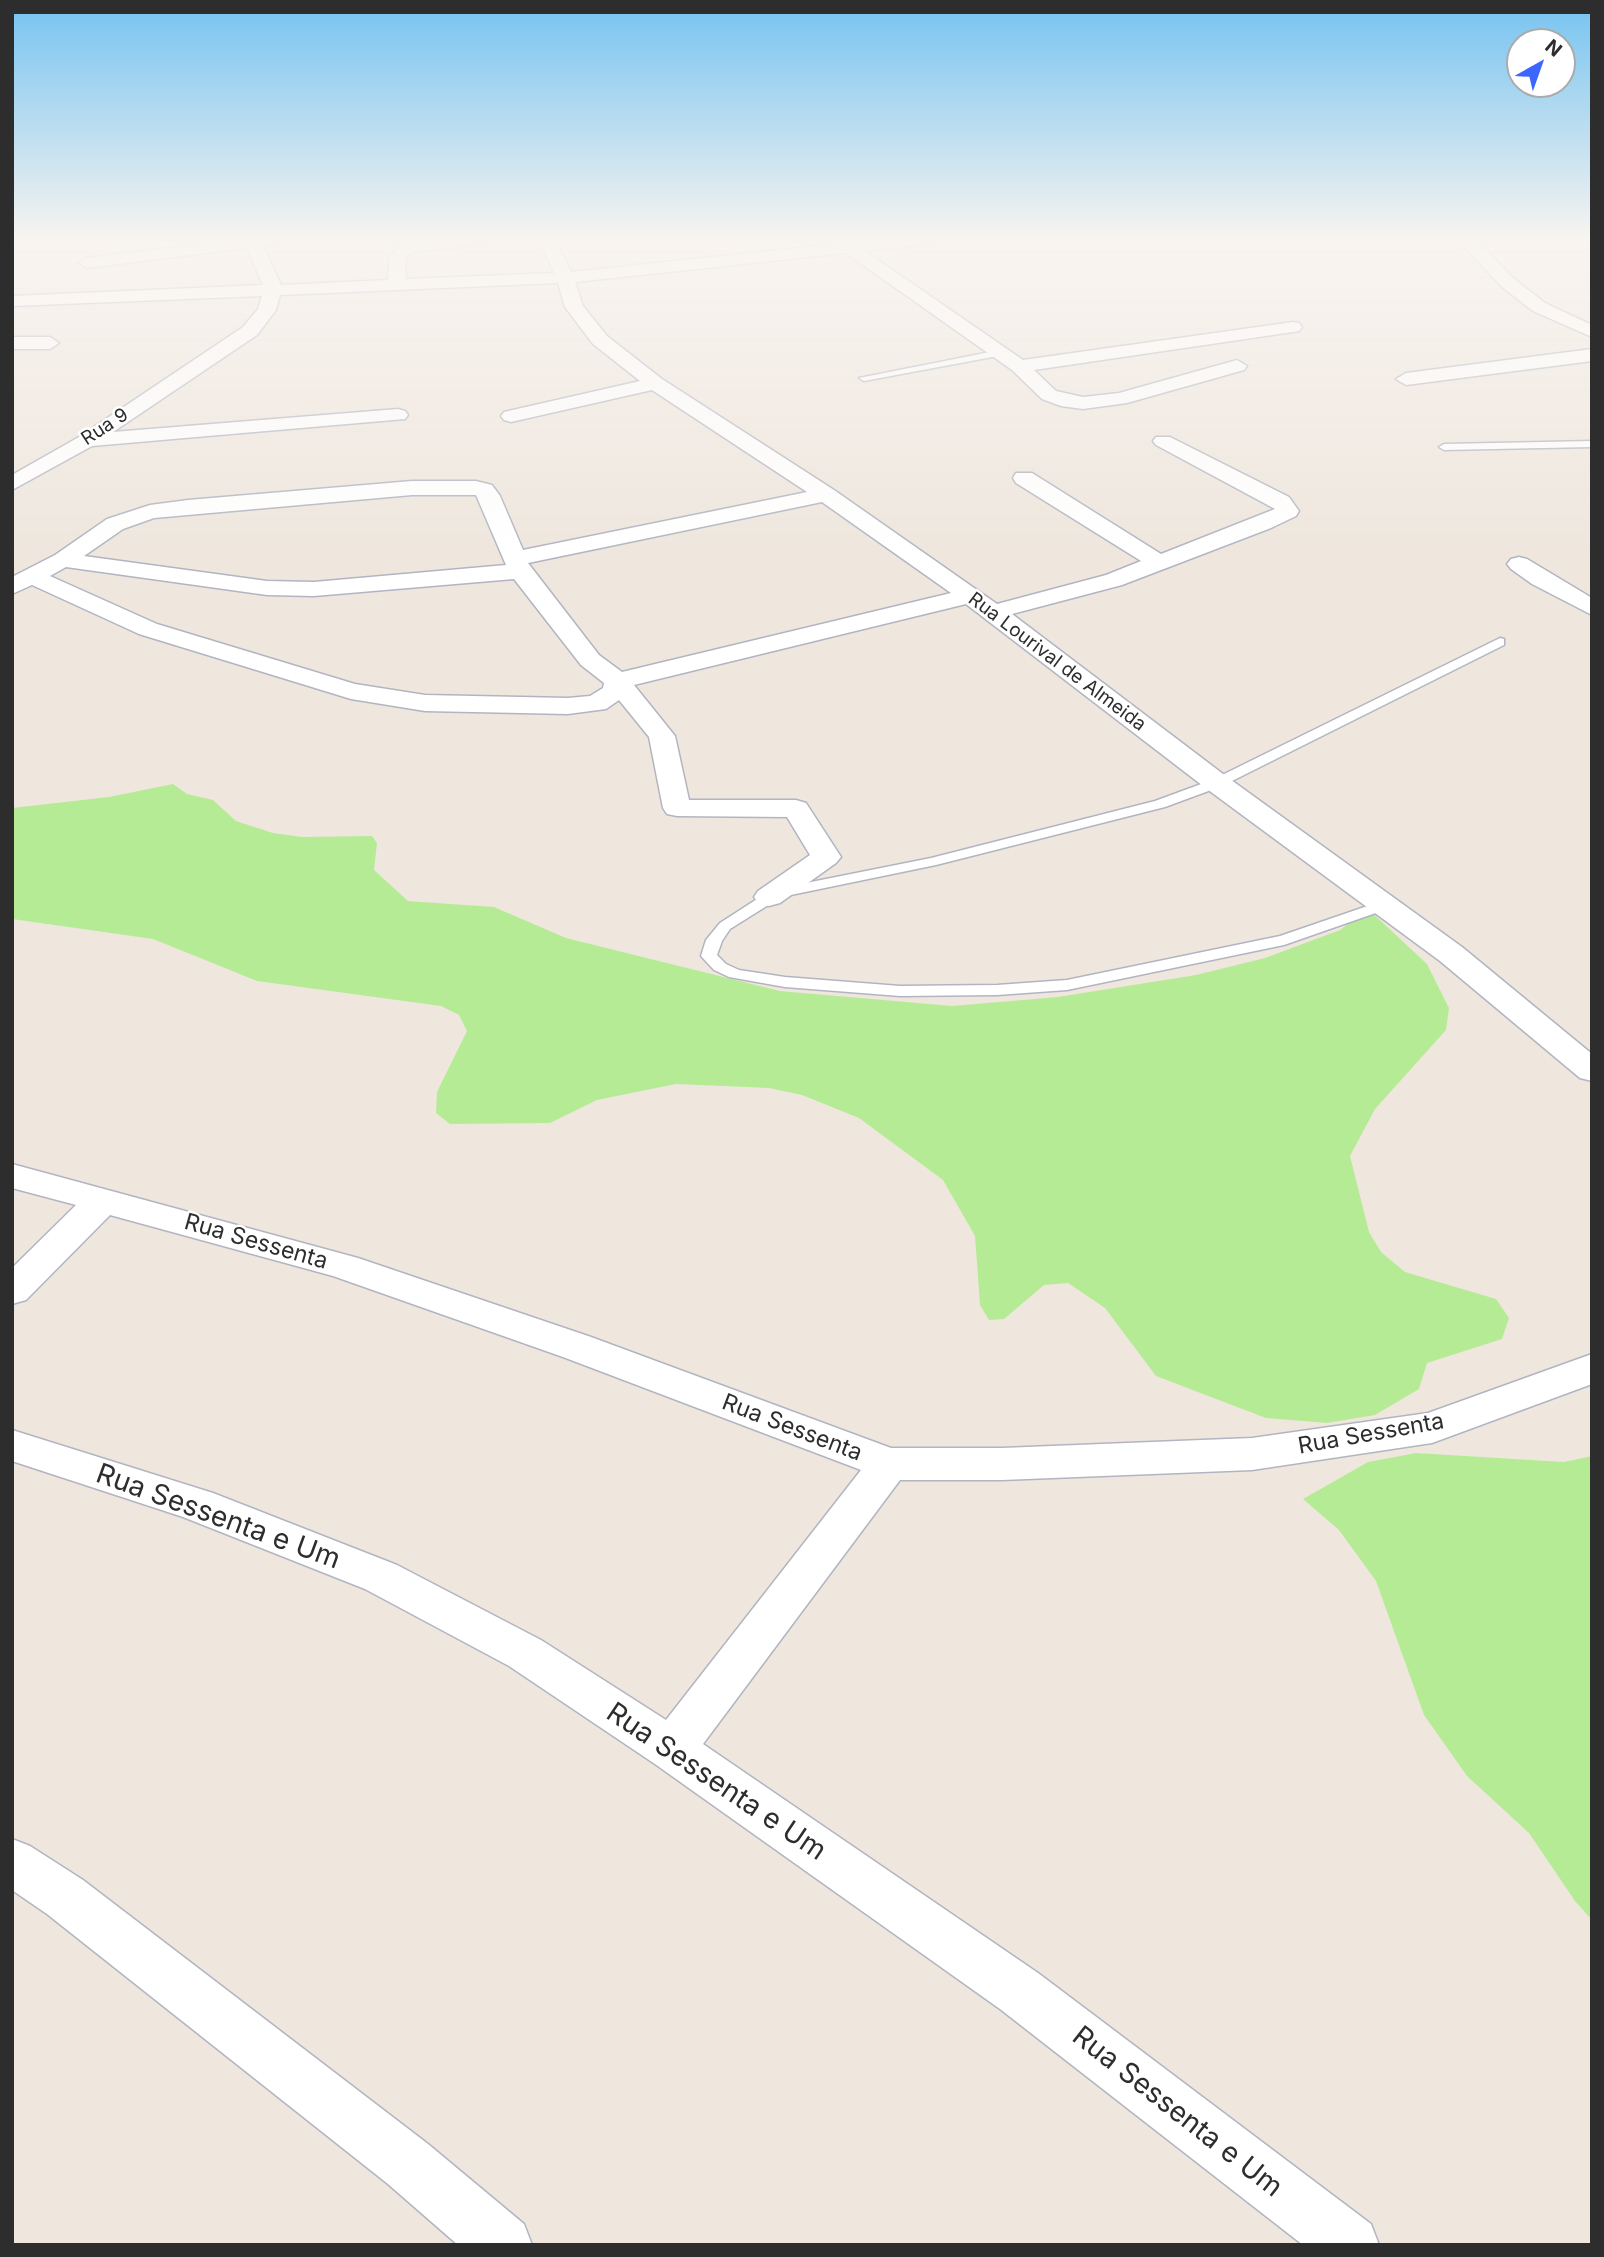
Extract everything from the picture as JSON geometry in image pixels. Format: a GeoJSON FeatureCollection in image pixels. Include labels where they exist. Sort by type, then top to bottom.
{"type":"FeatureCollection","features":[{"type":"Feature","properties":{"kind":"street","name":"Rua 9"},"geometry":{"type":"LineString","coordinates":[[12,484],[86,441],[230,344]]}},
{"type":"Feature","properties":{"kind":"street","name":"Rua Lourival de Almeida"},"geometry":{"type":"LineString","coordinates":[[606,344],[655,383],[825,495],[993,612],[1217,783],[1451,954],[1592,1071]]}},
{"type":"Feature","properties":{"kind":"street"},"geometry":{"type":"LineString","coordinates":[[988,344],[1019,366],[1049,395],[1083,403],[1121,398],[1237,366]]}},
{"type":"Feature","properties":{"kind":"street"},"geometry":{"type":"LineString","coordinates":[[1019,366],[1171,344]]}},
{"type":"Feature","properties":{"kind":"street"},"geometry":{"type":"LineString","coordinates":[[1406,379],[1592,355]]}},
{"type":"Feature","properties":{"kind":"street"},"geometry":{"type":"LineString","coordinates":[[511,416],[655,383]]}},
{"type":"Feature","properties":{"kind":"street"},"geometry":{"type":"LineString","coordinates":[[86,441],[398,415]]}},
{"type":"Feature","properties":{"kind":"street"},"geometry":{"type":"LineString","coordinates":[[993,612],[1114,580],[1288,511],[1282,502],[1163,441]]}},
{"type":"Feature","properties":{"kind":"street"},"geometry":{"type":"LineString","coordinates":[[1024,478],[1160,563]]}},
{"type":"Feature","properties":{"kind":"street"},"geometry":{"type":"LineString","coordinates":[[12,587],[63,560],[115,524],[150,512],[448,486],[484,490],[518,565],[590,660],[617,681],[662,736],[677,808],[796,809],[826,857],[769,897]]}},
{"type":"Feature","properties":{"kind":"street"},"geometry":{"type":"LineString","coordinates":[[63,560],[279,589],[314,589],[518,565],[825,495]]}},
{"type":"Feature","properties":{"kind":"street"},"geometry":{"type":"LineString","coordinates":[[1519,564],[1592,608]]}},
{"type":"Feature","properties":{"kind":"street"},"geometry":{"type":"LineString","coordinates":[[35,574],[44,584],[148,629],[351,691],[425,703],[568,706],[587,705],[607,698],[616,691],[617,681]]}},
{"type":"Feature","properties":{"kind":"street"},"geometry":{"type":"LineString","coordinates":[[617,681],[970,596]]}},
{"type":"Feature","properties":{"kind":"street","name":"Rua Sessenta"},"geometry":{"type":"LineString","coordinates":[[12,1176],[345,1267],[577,1347],[889,1464],[1002,1464],[1252,1454],[1432,1428],[1592,1368]]}},
{"type":"Feature","properties":{"kind":"street"},"geometry":{"type":"LineString","coordinates":[[12,1291],[104,1199]]}},
{"type":"Feature","properties":{"kind":"street","name":"Rua Sessenta e Um"},"geometry":{"type":"LineString","coordinates":[[12,1445],[198,1505],[382,1577],[525,1653],[672,1749],[1019,1991],[1350,2245]]}},
{"type":"Feature","properties":{"kind":"street"},"geometry":{"type":"LineString","coordinates":[[672,1749],[889,1464]]}},
{"type":"Feature","properties":{"kind":"street"},"geometry":{"type":"LineString","coordinates":[[12,1862],[65,1897],[408,2164],[503,2245]]}},
{"type":"Feature","properties":{"kind":"lane"},"geometry":{"type":"LineString","coordinates":[[864,378],[1000,353]]}},
{"type":"Feature","properties":{"kind":"lane"},"geometry":{"type":"LineString","coordinates":[[1444,447],[1592,444]]}},
{"type":"Feature","properties":{"kind":"lane"},"geometry":{"type":"LineString","coordinates":[[1385,905],[1284,940],[1067,985],[997,990],[900,991],[785,982],[735,974],[720,967],[709,956],[714,940],[733,920],[769,897],[931,862],[1160,804],[1217,783],[1500,642]]}},
{"type":"Feature","properties":{"kind":"green space"},"geometry":{"type":"Polygon","coordinates":[[[173,784],[187,794],[213,800],[236,821],[273,833],[302,837],[372,836],[377,843],[374,870],[408,901],[494,907],[566,938],[780,991],[952,1006],[1058,997],[1196,975],[1265,958],[1340,930],[1368,909],[1427,964],[1449,1008],[1446,1030],[1375,1109],[1350,1156],[1369,1232],[1381,1252],[1405,1272],[1496,1299],[1509,1318],[1502,1339],[1427,1363],[1419,1389],[1375,1415],[1327,1423],[1266,1418],[1156,1376],[1105,1308],[1068,1283],[1044,1285],[1004,1319],[989,1320],[980,1305],[975,1236],[943,1180],[859,1118],[802,1095],[769,1088],[676,1084],[597,1100],[550,1123],[450,1124],[436,1113],[437,1092],[467,1031],[459,1015],[441,1006],[257,981],[153,939],[12,919],[12,808],[109,797],[173,784]]]}},
{"type":"Feature","properties":{"kind":"green space"},"geometry":{"type":"Polygon","coordinates":[[[1416,1453],[1564,1462],[1592,1456],[1592,1920],[1575,1901],[1529,1833],[1467,1776],[1424,1715],[1376,1581],[1339,1530],[1303,1499],[1368,1462],[1416,1453]]]}}]}
